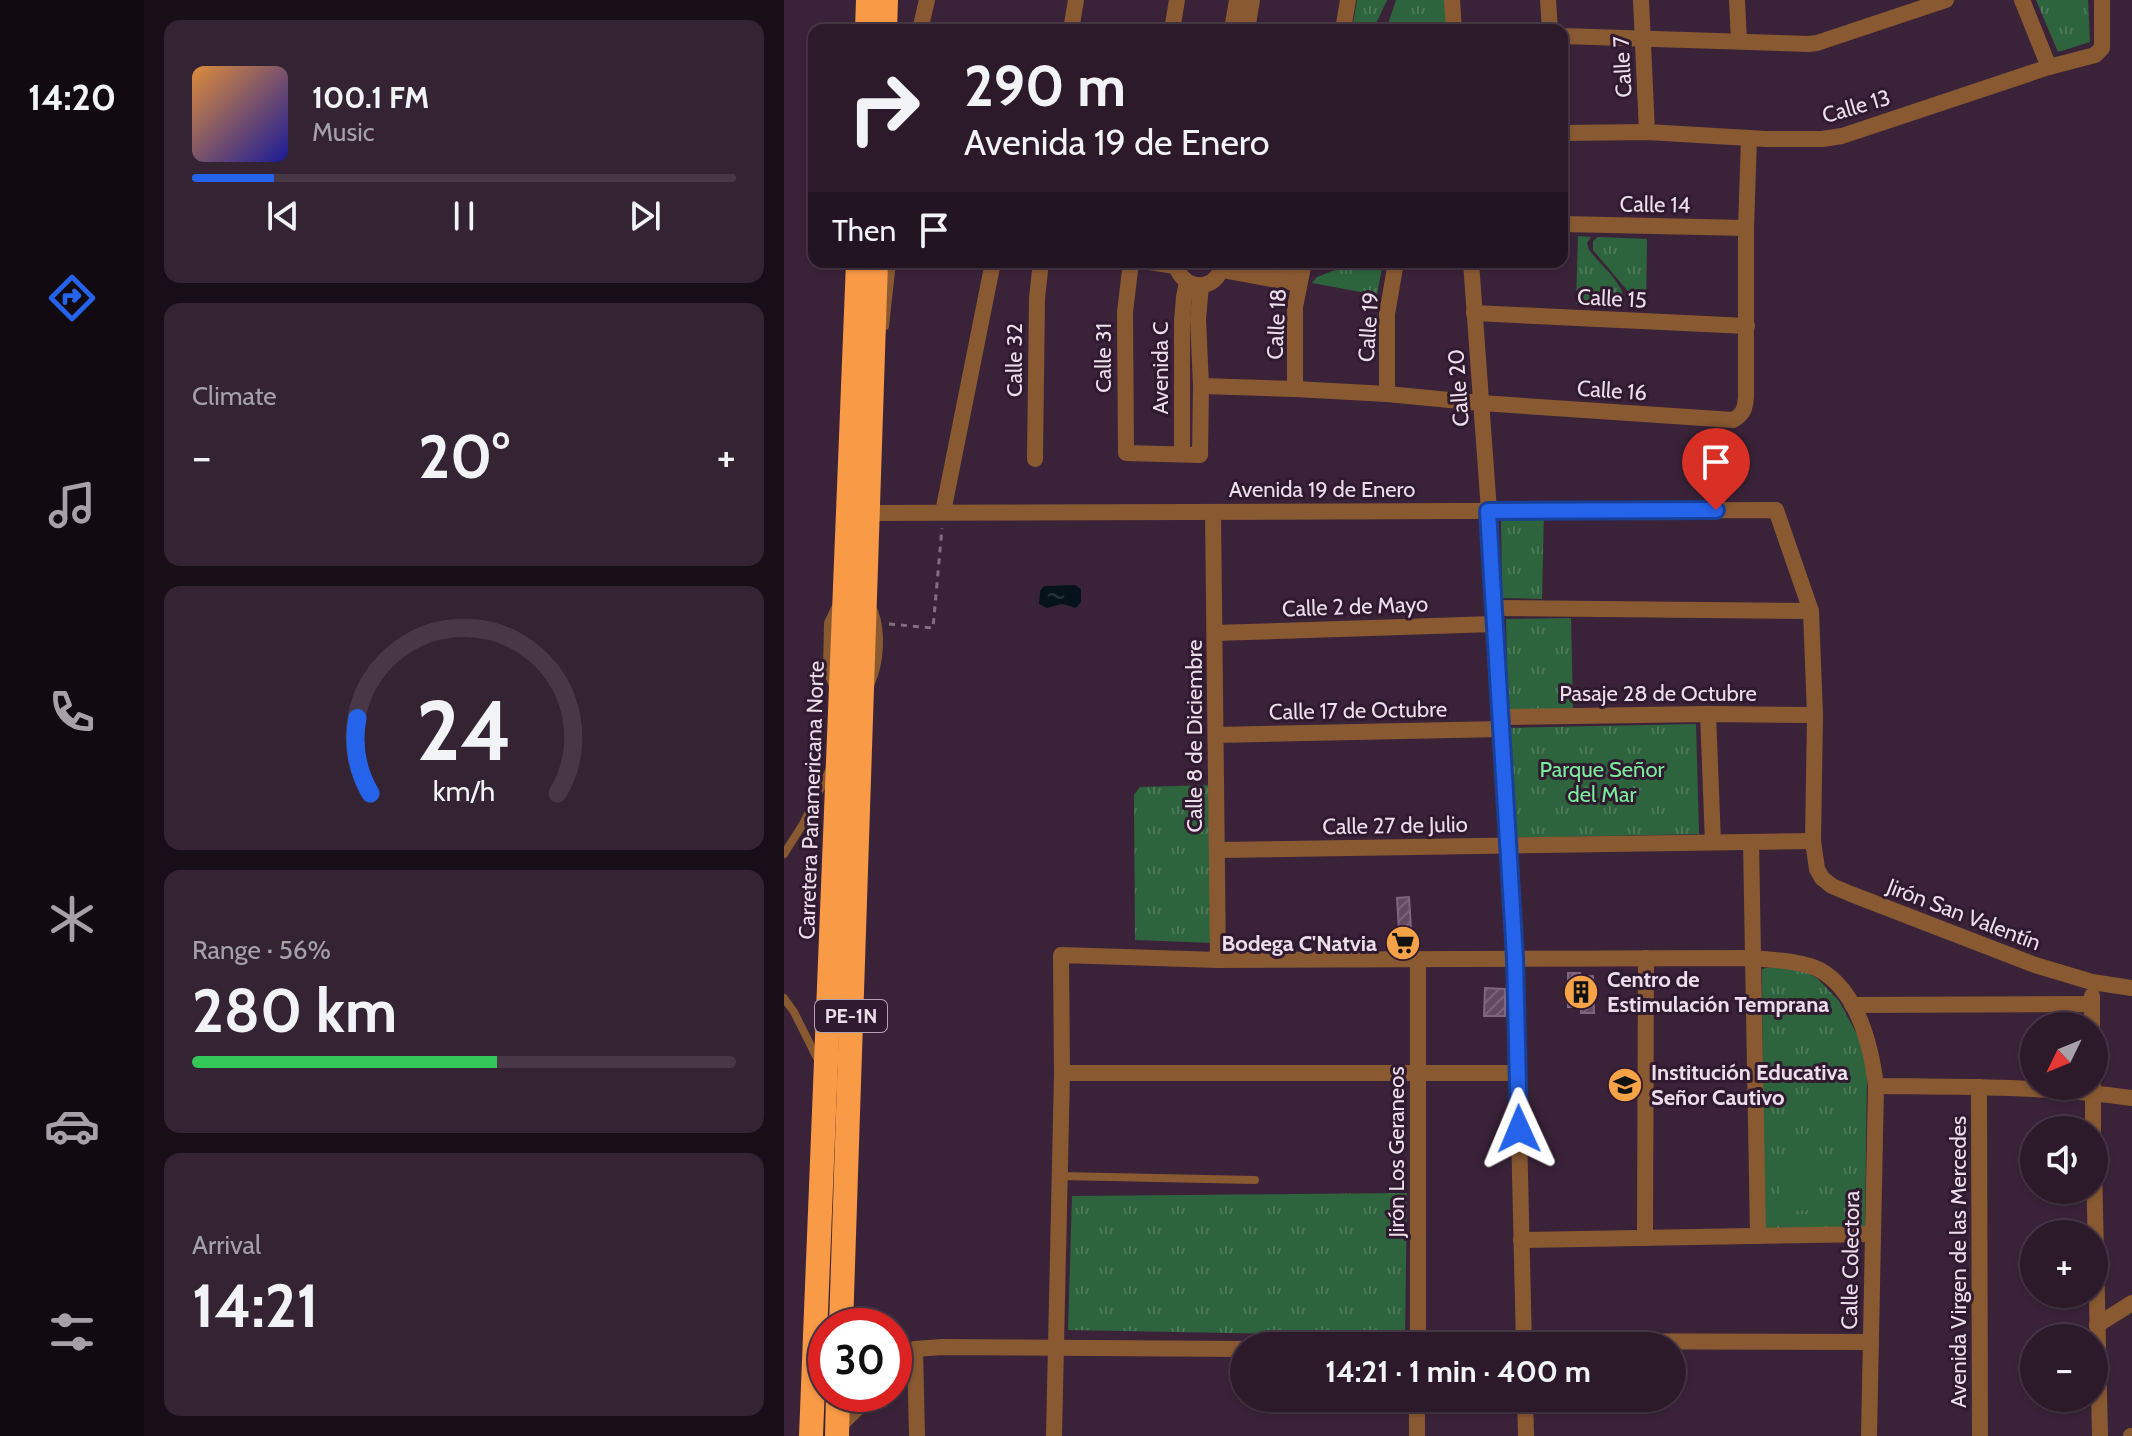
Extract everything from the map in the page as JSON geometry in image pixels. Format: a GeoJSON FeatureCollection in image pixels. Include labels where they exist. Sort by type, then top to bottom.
{"type":"FeatureCollection","features":[{"type":"Feature","properties":{"kind":"highway"},"geometry":{"type":"LineString","coordinates":[[865,24],[868,0]]}},
{"type":"Feature","properties":{"kind":"highway"},"geometry":{"type":"LineString","coordinates":[[885,24],[886,0]]}},
{"type":"Feature","properties":{"kind":"highway","name":"Carretera Panamericana Norte"},"geometry":{"type":"LineString","coordinates":[[841,1308],[858,268]]}},
{"type":"Feature","properties":{"kind":"highway","name":"Carretera Panamericana Norte"},"geometry":{"type":"LineString","coordinates":[[855,587],[868,513],[876,268]]}},
{"type":"Feature","properties":{"kind":"highway","name":"Carretera Panamericana Norte"},"geometry":{"type":"LineString","coordinates":[[811,1436],[839,753],[851,706]]}},
{"type":"Feature","properties":{"kind":"highway"},"geometry":{"type":"LineString","coordinates":[[837,1432],[838,1412]]}},
{"type":"Feature","properties":{"kind":"street"},"geometry":{"type":"LineString","coordinates":[[920,24],[927,0]]}},
{"type":"Feature","properties":{"kind":"street"},"geometry":{"type":"LineString","coordinates":[[1072,24],[1076,0]]}},
{"type":"Feature","properties":{"kind":"street"},"geometry":{"type":"LineString","coordinates":[[1173,24],[1177,0]]}},
{"type":"Feature","properties":{"kind":"street"},"geometry":{"type":"LineString","coordinates":[[1233,24],[1237,0]]}},
{"type":"Feature","properties":{"kind":"street"},"geometry":{"type":"LineString","coordinates":[[1248,24],[1252,0]]}},
{"type":"Feature","properties":{"kind":"street"},"geometry":{"type":"LineString","coordinates":[[1344,24],[1348,0]]}},
{"type":"Feature","properties":{"kind":"street"},"geometry":{"type":"LineString","coordinates":[[1452,0],[1454,24]]}},
{"type":"Feature","properties":{"kind":"street"},"geometry":{"type":"LineString","coordinates":[[1548,0],[1550,24]]}},
{"type":"Feature","properties":{"kind":"street","name":"Calle 7"},"geometry":{"type":"LineString","coordinates":[[1641,0],[1647,132]]}},
{"type":"Feature","properties":{"kind":"street"},"geometry":{"type":"LineString","coordinates":[[1737,0],[1739,41]]}},
{"type":"Feature","properties":{"kind":"street"},"geometry":{"type":"LineString","coordinates":[[1568,36],[1817,43],[1917,4],[1946,0]]}},
{"type":"Feature","properties":{"kind":"street"},"geometry":{"type":"LineString","coordinates":[[2022,0],[2049,67]]}},
{"type":"Feature","properties":{"kind":"street","name":"Calle 13"},"geometry":{"type":"LineString","coordinates":[[1568,133],[1647,132],[1805,140],[1842,136],[2049,67],[2095,55],[2102,48],[2102,0]]}},
{"type":"Feature","properties":{"kind":"street","name":"Calle 16"},"geometry":{"type":"LineString","coordinates":[[1201,386],[1387,394],[1733,420],[1745,409],[1749,138]]}},
{"type":"Feature","properties":{"kind":"street","name":"Calle 14"},"geometry":{"type":"LineString","coordinates":[[1568,224],[1746,228]]}},
{"type":"Feature","properties":{"kind":"street"},"geometry":{"type":"LineString","coordinates":[[943,512],[992,268]]}},
{"type":"Feature","properties":{"kind":"street","name":"Calle 32"},"geometry":{"type":"LineString","coordinates":[[1035,459],[1037,298],[1040,268]]}},
{"type":"Feature","properties":{"kind":"street","name":"Calle 31"},"geometry":{"type":"LineString","coordinates":[[1130,268],[1125,312],[1126,453],[1182,454]]}},
{"type":"Feature","properties":{"kind":"street"},"geometry":{"type":"LineString","coordinates":[[1177,268],[1182,278],[1194,284],[1214,280],[1221,268]]}},
{"type":"Feature","properties":{"kind":"street"},"geometry":{"type":"LineString","coordinates":[[1245,268],[1302,273]]}},
{"type":"Feature","properties":{"kind":"street"},"geometry":{"type":"LineString","coordinates":[[1275,268],[1302,273]]}},
{"type":"Feature","properties":{"kind":"street","name":"Calle 19"},"geometry":{"type":"LineString","coordinates":[[1387,394],[1387,314],[1395,268]]}},
{"type":"Feature","properties":{"kind":"street","name":"Calle 20"},"geometry":{"type":"LineString","coordinates":[[1471,268],[1515,958],[1524,1332]]}},
{"type":"Feature","properties":{"kind":"street","name":"Calle 18"},"geometry":{"type":"LineString","coordinates":[[1295,389],[1294,314],[1302,273]]}},
{"type":"Feature","properties":{"kind":"street","name":"Avenida C"},"geometry":{"type":"LineString","coordinates":[[1194,284],[1201,386],[1200,455],[1182,454],[1182,321],[1184,297],[1194,284]]}},
{"type":"Feature","properties":{"kind":"street","name":"Calle 15"},"geometry":{"type":"LineString","coordinates":[[1474,313],[1747,326]]}},
{"type":"Feature","properties":{"kind":"street","name":"Avenida 19 de Enero"},"geometry":{"type":"LineString","coordinates":[[868,513],[1213,512],[1488,504],[1776,510]]}},
{"type":"Feature","properties":{"kind":"street","name":"Jirón San Valentín"},"geometry":{"type":"LineString","coordinates":[[1776,510],[1811,611],[1815,715],[1813,841],[1817,869],[1822,878],[1832,886],[2035,965],[2092,982],[2132,988]]}},
{"type":"Feature","properties":{"kind":"street","name":"Calle 8 de Diciembre"},"geometry":{"type":"LineString","coordinates":[[1213,512],[1218,960]]}},
{"type":"Feature","properties":{"kind":"street","name":"Calle 2 de Mayo"},"geometry":{"type":"LineString","coordinates":[[1215,633],[1495,616],[1811,611]]}},
{"type":"Feature","properties":{"kind":"street"},"geometry":{"type":"LineString","coordinates":[[1708,714],[1713,842]]}},
{"type":"Feature","properties":{"kind":"street","name":"Pasaje 28 de Octubre"},"geometry":{"type":"LineString","coordinates":[[1501,723],[1708,714],[1815,715]]}},
{"type":"Feature","properties":{"kind":"street","name":"Calle 17 de Octubre"},"geometry":{"type":"LineString","coordinates":[[1216,735],[1501,723]]}},
{"type":"Feature","properties":{"kind":"street","name":"Calle 27 de Julio"},"geometry":{"type":"LineString","coordinates":[[1217,850],[1813,841]]}},
{"type":"Feature","properties":{"kind":"street"},"geometry":{"type":"LineString","coordinates":[[1751,842],[1758,1236]]}},
{"type":"Feature","properties":{"kind":"street","name":"Calle Colectora"},"geometry":{"type":"LineString","coordinates":[[1062,1073],[1061,955],[1218,960],[1752,958],[1820,970],[1842,989],[1862,1023],[1876,1086],[1869,1436]]}},
{"type":"Feature","properties":{"kind":"street"},"geometry":{"type":"LineString","coordinates":[[1645,1238],[1646,958]]}},
{"type":"Feature","properties":{"kind":"street","name":"Jirón Los Geraneos"},"geometry":{"type":"LineString","coordinates":[[1418,959],[1418,1332]]}},
{"type":"Feature","properties":{"kind":"street"},"geometry":{"type":"LineString","coordinates":[[2092,982],[2092,1012]]}},
{"type":"Feature","properties":{"kind":"street"},"geometry":{"type":"LineString","coordinates":[[1852,1005],[2092,1004]]}},
{"type":"Feature","properties":{"kind":"street"},"geometry":{"type":"LineString","coordinates":[[1054,1436],[1062,1073],[1517,1073]]}},
{"type":"Feature","properties":{"kind":"street"},"geometry":{"type":"LineString","coordinates":[[1876,1086],[2020,1088]]}},
{"type":"Feature","properties":{"kind":"street","name":"Avenida Virgen de las Mercedes"},"geometry":{"type":"LineString","coordinates":[[1979,1087],[1980,1436]]}},
{"type":"Feature","properties":{"kind":"street"},"geometry":{"type":"LineString","coordinates":[[2108,1092],[2132,1098]]}},
{"type":"Feature","properties":{"kind":"street"},"geometry":{"type":"LineString","coordinates":[[2095,1204],[2097,1324]]}},
{"type":"Feature","properties":{"kind":"street"},"geometry":{"type":"LineString","coordinates":[[1521,1240],[1873,1234]]}},
{"type":"Feature","properties":{"kind":"street"},"geometry":{"type":"LineString","coordinates":[[2099,1324],[2132,1303]]}},
{"type":"Feature","properties":{"kind":"street"},"geometry":{"type":"LineString","coordinates":[[1686,1343],[1871,1342]]}},
{"type":"Feature","properties":{"kind":"street"},"geometry":{"type":"LineString","coordinates":[[912,1352],[915,1349],[942,1347],[1230,1349]]}},
{"type":"Feature","properties":{"kind":"street"},"geometry":{"type":"LineString","coordinates":[[915,1349],[917,1436]]}},
{"type":"Feature","properties":{"kind":"street"},"geometry":{"type":"LineString","coordinates":[[837,1432],[855,1412]]}},
{"type":"Feature","properties":{"kind":"street"},"geometry":{"type":"LineString","coordinates":[[1417,1412],[1417,1436]]}},
{"type":"Feature","properties":{"kind":"street"},"geometry":{"type":"LineString","coordinates":[[1525,1412],[1526,1436]]}},
{"type":"Feature","properties":{"kind":"street"},"geometry":{"type":"LineString","coordinates":[[2099,1412],[2100,1436]]}},
{"type":"Feature","properties":{"kind":"lane"},"geometry":{"type":"LineString","coordinates":[[857,0],[863,24]]}},
{"type":"Feature","properties":{"kind":"lane"},"geometry":{"type":"LineString","coordinates":[[918,24],[920,0]]}},
{"type":"Feature","properties":{"kind":"lane"},"geometry":{"type":"LineString","coordinates":[[871,406],[891,268]]}},
{"type":"Feature","properties":{"kind":"lane"},"geometry":{"type":"LineString","coordinates":[[851,706],[827,671],[828,623],[855,587]]}},
{"type":"Feature","properties":{"kind":"lane"},"geometry":{"type":"LineString","coordinates":[[784,854],[839,753]]}},
{"type":"Feature","properties":{"kind":"lane"},"geometry":{"type":"LineString","coordinates":[[784,998],[825,1074]]}},
{"type":"Feature","properties":{"kind":"lane"},"geometry":{"type":"LineString","coordinates":[[1059,1176],[1255,1180]]}},
{"type":"Feature","properties":{"kind":"path"},"geometry":{"type":"LineString","coordinates":[[889,624],[933,628],[943,512]]}},
{"type":"Feature","properties":{"kind":"green space"},"geometry":{"type":"Polygon","coordinates":[[[1357,0],[1387,0],[1376,24],[1353,24],[1357,0]]]}},
{"type":"Feature","properties":{"kind":"green space"},"geometry":{"type":"Polygon","coordinates":[[[1396,0],[1446,0],[1448,24],[1388,24],[1396,0]]]}},
{"type":"Feature","properties":{"kind":"green space"},"geometry":{"type":"Polygon","coordinates":[[[2036,0],[2088,0],[2090,42],[2058,52],[2036,0]]]}},
{"type":"Feature","properties":{"kind":"green space"},"geometry":{"type":"Polygon","coordinates":[[[1578,236],[1591,237],[1587,243],[1589,250],[1617,283],[1624,305],[1576,304],[1578,236]]]}},
{"type":"Feature","properties":{"kind":"green space"},"geometry":{"type":"Polygon","coordinates":[[[1598,237],[1647,239],[1646,306],[1637,302],[1593,250],[1593,241],[1598,237]]]}},
{"type":"Feature","properties":{"kind":"green space"},"geometry":{"type":"Polygon","coordinates":[[[1340,268],[1382,268],[1377,295],[1312,283],[1317,277],[1340,268]]]}},
{"type":"Feature","properties":{"kind":"green space"},"geometry":{"type":"Polygon","coordinates":[[[1544,509],[1542,599],[1502,598],[1501,517],[1544,509]]]}},
{"type":"Feature","properties":{"kind":"green space"},"geometry":{"type":"Polygon","coordinates":[[[1571,618],[1573,709],[1508,710],[1506,619],[1571,618]]]}},
{"type":"Feature","properties":{"kind":"green space","name":"Parque Señor del Mar"},"geometry":{"type":"Polygon","coordinates":[[[1696,724],[1699,834],[1508,838],[1505,728],[1696,724]]]}},
{"type":"Feature","properties":{"kind":"green space"},"geometry":{"type":"Polygon","coordinates":[[[1212,785],[1213,943],[1135,940],[1134,795],[1140,787],[1212,785]]]}},
{"type":"Feature","properties":{"kind":"green space"},"geometry":{"type":"Polygon","coordinates":[[[1762,969],[1804,971],[1817,978],[1839,1001],[1859,1038],[1867,1074],[1865,1228],[1764,1228],[1762,969]]]}},
{"type":"Feature","properties":{"kind":"green space"},"geometry":{"type":"Polygon","coordinates":[[[1811,1155],[1813,1210],[1782,1211],[1780,1156],[1811,1155]]]}},
{"type":"Feature","properties":{"kind":"green space"},"geometry":{"type":"Polygon","coordinates":[[[1407,1193],[1405,1332],[1068,1330],[1072,1196],[1407,1193]]]}},
{"type":"Feature","properties":{"kind":"water"},"geometry":{"type":"Polygon","coordinates":[[[1075,585],[1081,589],[1081,602],[1076,608],[1062,604],[1047,608],[1039,604],[1040,591],[1044,586],[1075,585]]]}},
{"type":"Feature","properties":{"kind":"building"},"geometry":{"type":"Polygon","coordinates":[[[1409,897],[1412,945],[1400,946],[1397,898],[1409,897]]]}},
{"type":"Feature","properties":{"kind":"building","name":"Centro de Estimulación Temprana"},"geometry":{"type":"Polygon","coordinates":[[[1568,973],[1580,973],[1581,977],[1593,976],[1594,1013],[1581,1013],[1581,1007],[1568,1007],[1568,973]]]}},
{"type":"Feature","properties":{"kind":"building"},"geometry":{"type":"Polygon","coordinates":[[[1485,988],[1505,989],[1505,1016],[1484,1016],[1485,988]]]}},
{"type":"Feature","properties":{"kind":"place","name":"Bodega C'Natvia"},"geometry":{"type":"Point","coordinates":[1403,943]}},
{"type":"Feature","properties":{"kind":"place","name":"Centro de Estimulación Temprana"},"geometry":{"type":"Point","coordinates":[1581,992]}},
{"type":"Feature","properties":{"kind":"place","name":"Institución Educativa Señor Cautivo"},"geometry":{"type":"Point","coordinates":[1625,1085]}},
{"type":"Feature","properties":{"kind":"route"},"geometry":{"type":"LineString","coordinates":[[1519,1129],[1515,958],[1488,511],[1716,510]]}}]}
